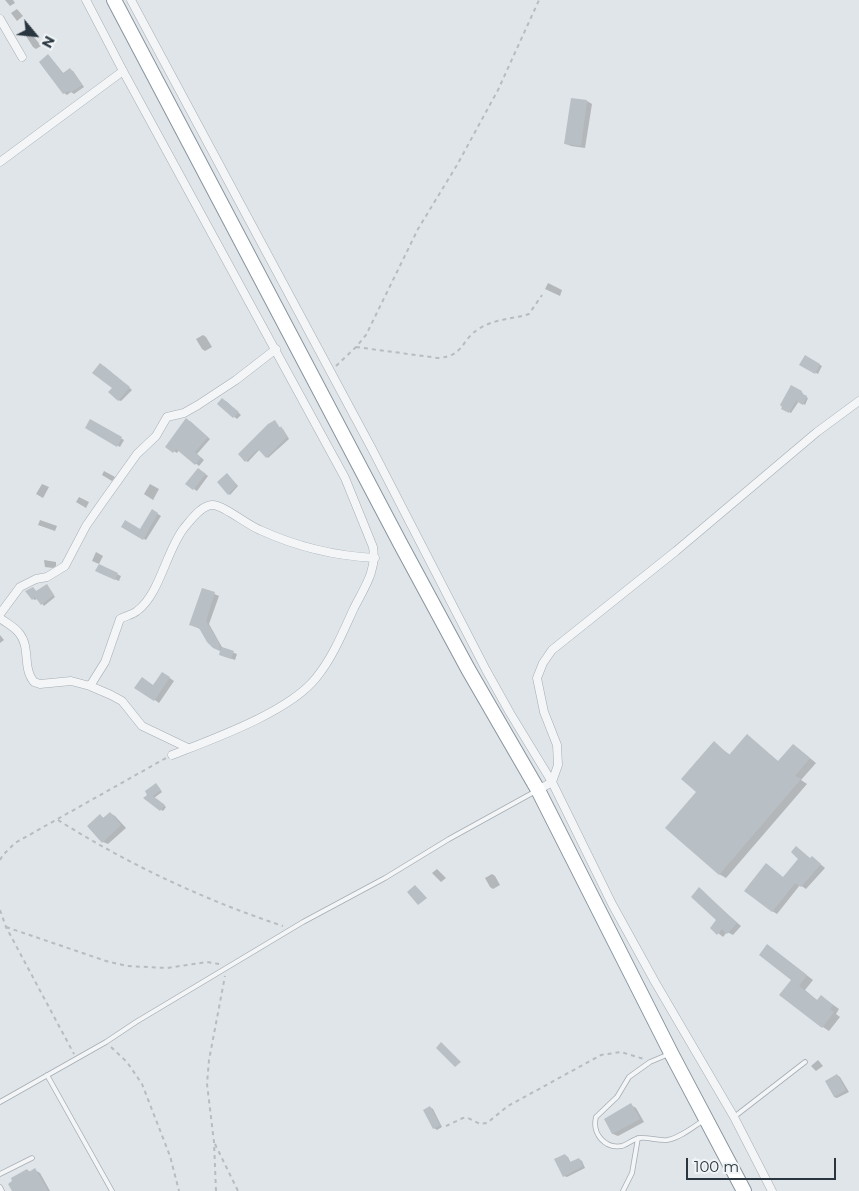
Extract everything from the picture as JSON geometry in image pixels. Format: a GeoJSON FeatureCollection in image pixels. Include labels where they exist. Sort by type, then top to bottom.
{"type":"FeatureCollection","features":[{"type":"Feature","properties":{"kind":"highway"},"geometry":{"type":"LineString","coordinates":[[114,0],[400,544],[468,669],[538,790],[671,1053],[744,1191]]}},
{"type":"Feature","properties":{"kind":"street"},"geometry":{"type":"LineString","coordinates":[[86,0],[345,478],[373,548],[375,558],[369,579],[334,651],[306,689],[263,716],[172,755]]}},
{"type":"Feature","properties":{"kind":"street"},"geometry":{"type":"LineString","coordinates":[[131,0],[431,560],[486,670],[552,782],[612,904],[734,1117],[772,1191]]}},
{"type":"Feature","properties":{"kind":"street"},"geometry":{"type":"LineString","coordinates":[[0,18],[22,57]]}},
{"type":"Feature","properties":{"kind":"street"},"geometry":{"type":"LineString","coordinates":[[0,162],[123,71]]}},
{"type":"Feature","properties":{"kind":"street"},"geometry":{"type":"LineString","coordinates":[[0,614],[20,587],[36,579],[47,577],[65,566],[86,526],[137,454],[156,436],[167,417],[184,413],[198,405],[236,380],[276,349]]}},
{"type":"Feature","properties":{"kind":"street"},"geometry":{"type":"LineString","coordinates":[[538,790],[552,782],[558,765],[557,745],[544,712],[538,678],[543,663],[552,650],[818,432],[859,401]]}},
{"type":"Feature","properties":{"kind":"street"},"geometry":{"type":"LineString","coordinates":[[90,686],[106,662],[120,619],[138,610],[143,604],[162,572],[173,544],[200,510],[208,505],[218,506],[258,529],[282,539],[338,554],[375,558]]}},
{"type":"Feature","properties":{"kind":"street"},"geometry":{"type":"LineString","coordinates":[[0,618],[19,632],[25,642],[28,669],[34,682],[40,684],[71,681],[90,686],[122,702],[142,726],[188,748]]}},
{"type":"Feature","properties":{"kind":"lane"},"geometry":{"type":"LineString","coordinates":[[0,1102],[106,1042],[291,929],[385,878],[449,839],[538,790]]}},
{"type":"Feature","properties":{"kind":"lane"},"geometry":{"type":"LineString","coordinates":[[671,1053],[650,1062],[629,1077],[617,1097],[599,1114],[595,1122],[598,1137],[603,1142],[612,1146],[622,1146],[638,1138],[666,1140],[678,1136],[706,1118]]}},
{"type":"Feature","properties":{"kind":"lane"},"geometry":{"type":"LineString","coordinates":[[734,1117],[805,1062]]}},
{"type":"Feature","properties":{"kind":"lane"},"geometry":{"type":"LineString","coordinates":[[47,1075],[112,1191]]}},
{"type":"Feature","properties":{"kind":"lane"},"geometry":{"type":"LineString","coordinates":[[623,1191],[632,1173],[638,1138]]}},
{"type":"Feature","properties":{"kind":"lane"},"geometry":{"type":"LineString","coordinates":[[0,1174],[32,1158]]}},
{"type":"Feature","properties":{"kind":"lane"},"geometry":{"type":"LineString","coordinates":[[0,1187],[2,1191]]}},
{"type":"Feature","properties":{"kind":"path"},"geometry":{"type":"LineString","coordinates":[[330,371],[366,335],[418,229],[457,165],[498,90],[539,0]]}},
{"type":"Feature","properties":{"kind":"path"},"geometry":{"type":"LineString","coordinates":[[356,347],[438,358],[448,357],[456,354],[466,339],[480,328],[496,321],[529,314],[542,294]]}},
{"type":"Feature","properties":{"kind":"path"},"geometry":{"type":"LineString","coordinates":[[0,860],[2,855],[16,843],[172,755]]}},
{"type":"Feature","properties":{"kind":"path"},"geometry":{"type":"LineString","coordinates":[[58,820],[94,843],[167,880],[233,909],[291,929]]}},
{"type":"Feature","properties":{"kind":"path"},"geometry":{"type":"LineString","coordinates":[[0,910],[6,927],[76,1058]]}},
{"type":"Feature","properties":{"kind":"path"},"geometry":{"type":"LineString","coordinates":[[6,927],[126,966],[167,968],[207,962],[227,967],[207,1084],[214,1142],[216,1191]]}},
{"type":"Feature","properties":{"kind":"path"},"geometry":{"type":"LineString","coordinates":[[106,1042],[127,1062],[142,1084],[170,1156],[179,1191]]}},
{"type":"Feature","properties":{"kind":"path"},"geometry":{"type":"LineString","coordinates":[[446,1126],[463,1118],[480,1124],[487,1123],[508,1106],[601,1055],[620,1052],[650,1062]]}},
{"type":"Feature","properties":{"kind":"path"},"geometry":{"type":"LineString","coordinates":[[214,1142],[238,1191]]}},
{"type":"Feature","properties":{"kind":"building"},"geometry":{"type":"Polygon","coordinates":[[[48,54],[63,73],[70,68],[82,85],[70,93],[68,91],[63,94],[39,62],[48,54]]]}},
{"type":"Feature","properties":{"kind":"building"},"geometry":{"type":"Polygon","coordinates":[[[571,98],[587,100],[581,146],[564,144],[571,98]]]}},
{"type":"Feature","properties":{"kind":"building"},"geometry":{"type":"Polygon","coordinates":[[[805,355],[820,364],[815,374],[799,365],[805,355]]]}},
{"type":"Feature","properties":{"kind":"building"},"geometry":{"type":"Polygon","coordinates":[[[100,363],[130,387],[118,401],[108,392],[112,388],[92,373],[100,363]]]}},
{"type":"Feature","properties":{"kind":"building"},"geometry":{"type":"Polygon","coordinates":[[[791,385],[807,396],[803,405],[796,401],[789,413],[781,409],[780,405],[791,385]]]}},
{"type":"Feature","properties":{"kind":"building"},"geometry":{"type":"Polygon","coordinates":[[[222,398],[239,412],[233,418],[217,404],[222,398]]]}},
{"type":"Feature","properties":{"kind":"building"},"geometry":{"type":"Polygon","coordinates":[[[186,418],[208,437],[195,452],[201,458],[195,465],[176,449],[173,453],[165,447],[186,418]]]}},
{"type":"Feature","properties":{"kind":"building"},"geometry":{"type":"Polygon","coordinates":[[[90,419],[122,437],[117,447],[85,428],[90,419]]]}},
{"type":"Feature","properties":{"kind":"building"},"geometry":{"type":"Polygon","coordinates":[[[275,420],[287,437],[266,458],[258,449],[245,462],[238,454],[268,424],[275,420]]]}},
{"type":"Feature","properties":{"kind":"building"},"geometry":{"type":"Polygon","coordinates":[[[198,468],[206,474],[193,490],[185,484],[198,468]]]}},
{"type":"Feature","properties":{"kind":"building"},"geometry":{"type":"Polygon","coordinates":[[[227,473],[237,485],[228,495],[217,482],[227,473]]]}},
{"type":"Feature","properties":{"kind":"building"},"geometry":{"type":"Polygon","coordinates":[[[152,509],[158,513],[143,540],[121,527],[125,520],[140,529],[152,509]]]}},
{"type":"Feature","properties":{"kind":"building"},"geometry":{"type":"Polygon","coordinates":[[[99,564],[118,573],[115,580],[95,571],[99,564]]]}},
{"type":"Feature","properties":{"kind":"building"},"geometry":{"type":"Polygon","coordinates":[[[47,584],[54,595],[41,605],[35,597],[32,600],[25,591],[33,587],[36,591],[47,584]]]}},
{"type":"Feature","properties":{"kind":"building"},"geometry":{"type":"Polygon","coordinates":[[[202,588],[215,592],[206,621],[219,643],[220,651],[213,648],[207,642],[199,628],[189,625],[202,588]]]}},
{"type":"Feature","properties":{"kind":"building"},"geometry":{"type":"Polygon","coordinates":[[[222,647],[234,651],[231,659],[219,655],[222,647]]]}},
{"type":"Feature","properties":{"kind":"building"},"geometry":{"type":"Polygon","coordinates":[[[162,672],[170,677],[154,701],[134,688],[142,677],[153,685],[162,672]]]}},
{"type":"Feature","properties":{"kind":"building"},"geometry":{"type":"Polygon","coordinates":[[[747,734],[778,761],[793,744],[810,758],[795,776],[801,779],[719,875],[665,828],[696,792],[681,779],[714,741],[729,755],[747,734]]]}},
{"type":"Feature","properties":{"kind":"building"},"geometry":{"type":"Polygon","coordinates":[[[156,783],[161,790],[153,796],[165,805],[160,811],[143,798],[147,795],[145,791],[156,783]]]}},
{"type":"Feature","properties":{"kind":"building"},"geometry":{"type":"Polygon","coordinates":[[[110,812],[121,825],[102,843],[87,826],[100,814],[103,818],[110,812]]]}},
{"type":"Feature","properties":{"kind":"building"},"geometry":{"type":"Polygon","coordinates":[[[796,846],[810,858],[812,856],[821,864],[801,887],[795,883],[772,912],[744,891],[766,863],[783,877],[798,859],[791,852],[796,846]]]}},
{"type":"Feature","properties":{"kind":"building"},"geometry":{"type":"Polygon","coordinates":[[[415,885],[427,898],[418,905],[407,892],[415,885]]]}},
{"type":"Feature","properties":{"kind":"building"},"geometry":{"type":"Polygon","coordinates":[[[699,887],[737,923],[727,934],[722,929],[717,935],[710,928],[716,920],[691,897],[699,887]]]}},
{"type":"Feature","properties":{"kind":"building"},"geometry":{"type":"Polygon","coordinates":[[[767,944],[807,975],[799,986],[817,1000],[821,995],[833,1005],[830,1009],[834,1012],[822,1028],[779,995],[791,980],[759,955],[767,944]]]}},
{"type":"Feature","properties":{"kind":"building"},"geometry":{"type":"Polygon","coordinates":[[[441,1042],[461,1062],[455,1067],[436,1048],[441,1042]]]}},
{"type":"Feature","properties":{"kind":"building"},"geometry":{"type":"Polygon","coordinates":[[[837,1074],[846,1090],[834,1097],[825,1081],[837,1074]]]}},
{"type":"Feature","properties":{"kind":"building"},"geometry":{"type":"Polygon","coordinates":[[[631,1103],[640,1119],[612,1134],[604,1119],[631,1103]]]}},
{"type":"Feature","properties":{"kind":"building"},"geometry":{"type":"Polygon","coordinates":[[[430,1106],[440,1125],[433,1129],[423,1110],[430,1106]]]}},
{"type":"Feature","properties":{"kind":"building"},"geometry":{"type":"Polygon","coordinates":[[[565,1154],[570,1162],[579,1158],[583,1166],[563,1177],[554,1159],[565,1154]]]}},
{"type":"Feature","properties":{"kind":"building"},"geometry":{"type":"Polygon","coordinates":[[[35,1168],[48,1191],[12,1191],[8,1184],[12,1181],[11,1178],[27,1169],[29,1172],[35,1168]]]}}]}
